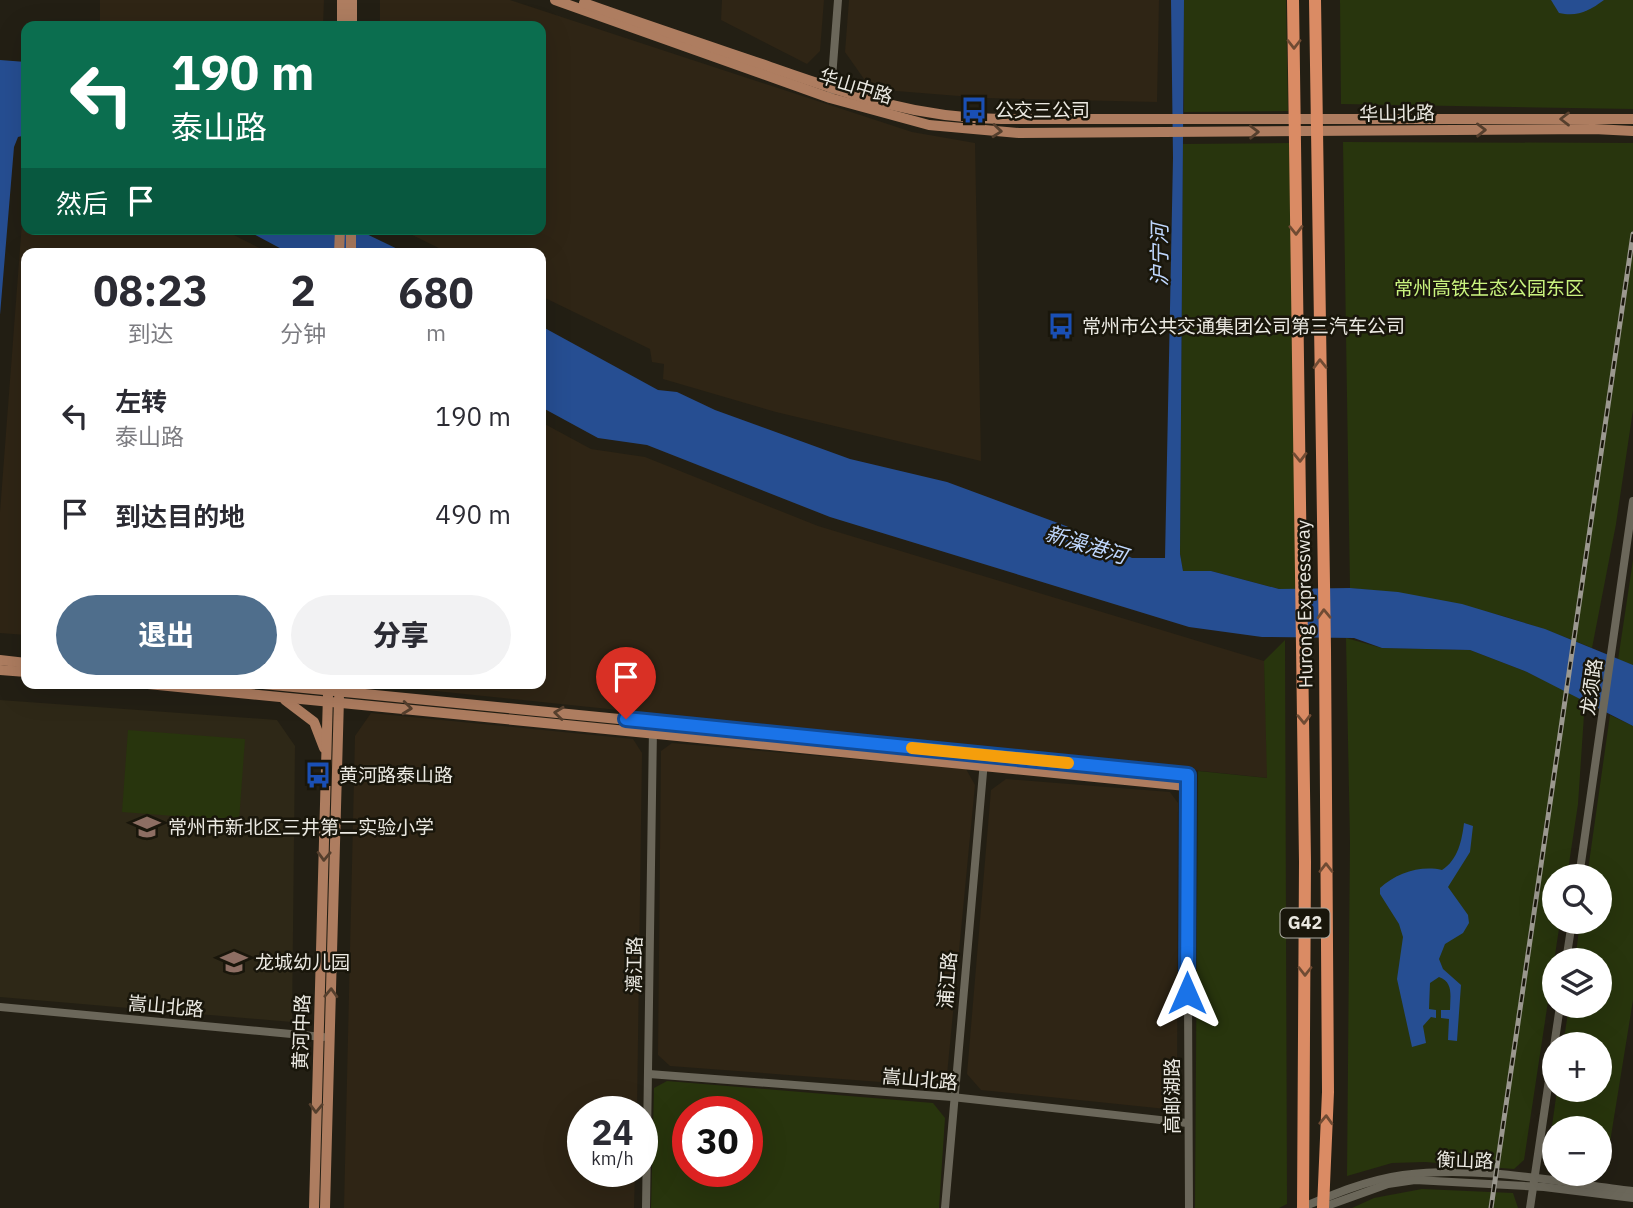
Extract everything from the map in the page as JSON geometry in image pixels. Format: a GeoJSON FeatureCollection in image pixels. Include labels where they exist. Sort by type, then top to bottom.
{"type":"FeatureCollection","features":[{"type":"Feature","properties":{"kind":"highway","name":"Hurong Expressway"},"geometry":{"type":"LineString","coordinates":[[1293,0],[1306,862],[1302,1204]]}},
{"type":"Feature","properties":{"kind":"highway","name":"Hurong Expressway"},"geometry":{"type":"LineString","coordinates":[[1315,0],[1325,649],[1328,1092],[1322,1208]]}},
{"type":"Feature","properties":{"kind":"main road"},"geometry":{"type":"LineString","coordinates":[[342,0],[348,21]]}},
{"type":"Feature","properties":{"kind":"main road"},"geometry":{"type":"LineString","coordinates":[[350,21],[354,0]]}},
{"type":"Feature","properties":{"kind":"main road","name":"华山中路"},"geometry":{"type":"LineString","coordinates":[[555,0],[929,125],[1019,133],[1161,133]]}},
{"type":"Feature","properties":{"kind":"main road","name":"华山中路"},"geometry":{"type":"LineString","coordinates":[[574,0],[830,93],[900,109],[976,118],[1163,118]]}},
{"type":"Feature","properties":{"kind":"main road","name":"华山北路"},"geometry":{"type":"LineString","coordinates":[[1163,118],[1633,119]]}},
{"type":"Feature","properties":{"kind":"main road","name":"华山北路"},"geometry":{"type":"LineString","coordinates":[[1161,133],[1583,129],[1633,131]]}},
{"type":"Feature","properties":{"kind":"main road"},"geometry":{"type":"LineString","coordinates":[[0,660],[21,662]]}},
{"type":"Feature","properties":{"kind":"main road"},"geometry":{"type":"LineString","coordinates":[[0,670],[21,672]]}},
{"type":"Feature","properties":{"kind":"main road"},"geometry":{"type":"LineString","coordinates":[[199,689],[281,697],[334,692],[377,695],[1188,775]]}},
{"type":"Feature","properties":{"kind":"main road"},"geometry":{"type":"LineString","coordinates":[[308,689],[652,733],[1186,786]]}},
{"type":"Feature","properties":{"kind":"main road"},"geometry":{"type":"LineString","coordinates":[[366,689],[377,695]]}},
{"type":"Feature","properties":{"kind":"main road","name":"黄河中路"},"geometry":{"type":"LineString","coordinates":[[325,1208],[326,760],[334,692]]}},
{"type":"Feature","properties":{"kind":"main road","name":"黄河中路"},"geometry":{"type":"LineString","coordinates":[[314,1208],[324,1037],[334,692]]}},
{"type":"Feature","properties":{"kind":"main road"},"geometry":{"type":"LineString","coordinates":[[281,697],[314,722],[326,760]]}},
{"type":"Feature","properties":{"kind":"street"},"geometry":{"type":"LineString","coordinates":[[830,93],[838,0]]}},
{"type":"Feature","properties":{"kind":"street","name":"龙须路"},"geometry":{"type":"LineString","coordinates":[[1581,864],[1615,622],[1630,539],[1633,501]]}},
{"type":"Feature","properties":{"kind":"street","name":"漓江路"},"geometry":{"type":"LineString","coordinates":[[646,1208],[654,722]]}},
{"type":"Feature","properties":{"kind":"street","name":"浦江路"},"geometry":{"type":"LineString","coordinates":[[945,1208],[952,1097],[986,755]]}},
{"type":"Feature","properties":{"kind":"street","name":"高邮湖路"},"geometry":{"type":"LineString","coordinates":[[1188,775],[1189,1208]]}},
{"type":"Feature","properties":{"kind":"street","name":"嵩山北路"},"geometry":{"type":"LineString","coordinates":[[0,1007],[324,1037]]}},
{"type":"Feature","properties":{"kind":"street"},"geometry":{"type":"LineString","coordinates":[[1530,1208],[1558,1018]]}},
{"type":"Feature","properties":{"kind":"street","name":"嵩山北路"},"geometry":{"type":"LineString","coordinates":[[649,1074],[952,1097],[1187,1123]]}},
{"type":"Feature","properties":{"kind":"street","name":"衡山路"},"geometry":{"type":"LineString","coordinates":[[1302,1204],[1343,1190],[1403,1175],[1459,1173],[1633,1198]]}},
{"type":"Feature","properties":{"kind":"street","name":"衡山路"},"geometry":{"type":"LineString","coordinates":[[1322,1208],[1388,1184],[1415,1180],[1533,1183],[1633,1191]]}},
{"type":"Feature","properties":{"kind":"shaded area"},"geometry":{"type":"Polygon","coordinates":[[[100,0],[324,0],[323,21],[100,21],[100,0]]]}},
{"type":"Feature","properties":{"kind":"shaded area"},"geometry":{"type":"Polygon","coordinates":[[[380,0],[510,0],[912,132],[975,143],[981,461],[776,412],[663,379],[664,364],[652,362],[650,349],[546,298],[546,248],[439,248],[412,235],[546,235],[546,21],[380,21],[380,0]]]}},
{"type":"Feature","properties":{"kind":"shaded area"},"geometry":{"type":"Polygon","coordinates":[[[722,0],[824,0],[820,51],[807,64],[721,20],[722,0]]]}},
{"type":"Feature","properties":{"kind":"shaded area"},"geometry":{"type":"Polygon","coordinates":[[[849,0],[1159,0],[1157,102],[984,98],[871,89],[845,52],[849,0]]]}},
{"type":"Feature","properties":{"kind":"shaded area"},"geometry":{"type":"Polygon","coordinates":[[[21,235],[234,235],[259,248],[21,248],[21,635],[0,633],[0,512],[21,235]]]}},
{"type":"Feature","properties":{"kind":"shaded area"},"geometry":{"type":"Polygon","coordinates":[[[546,425],[591,449],[645,457],[818,526],[1264,661],[1268,778],[417,689],[546,689],[546,425]]]}},
{"type":"Feature","properties":{"kind":"shaded area","name":"常州市新北区三井第二实验小学"},"geometry":{"type":"Polygon","coordinates":[[[0,700],[277,720],[295,746],[292,1022],[0,997],[0,700]]]}},
{"type":"Feature","properties":{"kind":"shaded area"},"geometry":{"type":"Polygon","coordinates":[[[371,713],[633,739],[642,753],[637,1096],[567,1096],[567,1187],[635,1187],[634,1208],[344,1208],[355,736],[371,713]]]}},
{"type":"Feature","properties":{"kind":"shaded area"},"geometry":{"type":"Polygon","coordinates":[[[672,743],[966,769],[975,785],[947,1075],[934,1086],[670,1066],[658,1055],[661,751],[672,743]]]}},
{"type":"Feature","properties":{"kind":"shaded area"},"geometry":{"type":"Polygon","coordinates":[[[1006,779],[1170,792],[1178,803],[1177,1100],[1166,1109],[981,1090],[967,1074],[991,790],[1006,779]]]}},
{"type":"Feature","properties":{"kind":"green space"},"geometry":{"type":"Polygon","coordinates":[[[1184,0],[1286,0],[1288,111],[1184,112],[1184,0]]]}},
{"type":"Feature","properties":{"kind":"green space"},"geometry":{"type":"Polygon","coordinates":[[[1340,0],[1633,0],[1633,109],[1341,104],[1340,0]]]}},
{"type":"Feature","properties":{"kind":"green space","name":"常州高铁生态公园东区"},"geometry":{"type":"Polygon","coordinates":[[[1343,142],[1633,143],[1633,410],[1616,524],[1592,648],[1534,626],[1474,608],[1350,588],[1343,142]]]}},
{"type":"Feature","properties":{"kind":"green space"},"geometry":{"type":"Polygon","coordinates":[[[1290,143],[1296,589],[1279,589],[1211,571],[1183,571],[1180,554],[1183,144],[1290,143]]]}},
{"type":"Feature","properties":{"kind":"green space"},"geometry":{"type":"Polygon","coordinates":[[[1633,560],[1633,665],[1618,660],[1633,560]]]}},
{"type":"Feature","properties":{"kind":"green space"},"geometry":{"type":"Polygon","coordinates":[[[1346,638],[1382,648],[1470,650],[1527,672],[1585,700],[1578,804],[1569,864],[1542,864],[1542,934],[1558,934],[1556,948],[1542,948],[1542,1018],[1545,1018],[1524,1160],[1514,1169],[1425,1162],[1392,1163],[1347,1176],[1350,842],[1346,638]]]}},
{"type":"Feature","properties":{"kind":"green space"},"geometry":{"type":"Polygon","coordinates":[[[1285,640],[1287,1204],[1279,1208],[1195,1208],[1198,771],[1267,778],[1264,661],[1285,640]]]}},
{"type":"Feature","properties":{"kind":"green space"},"geometry":{"type":"Polygon","coordinates":[[[1610,715],[1633,726],[1633,1000],[1612,1130],[1612,1116],[1553,1116],[1555,1102],[1612,1102],[1612,1032],[1565,1032],[1567,1018],[1612,1018],[1612,948],[1577,948],[1578,934],[1612,934],[1612,864],[1589,864],[1610,715]]]}},
{"type":"Feature","properties":{"kind":"green space"},"geometry":{"type":"Polygon","coordinates":[[[128,730],[245,739],[239,821],[122,812],[128,730]]]}},
{"type":"Feature","properties":{"kind":"green space"},"geometry":{"type":"Polygon","coordinates":[[[667,1081],[933,1103],[945,1118],[939,1208],[651,1208],[652,1187],[658,1187],[658,1096],[654,1096],[654,1088],[667,1081]]]}},
{"type":"Feature","properties":{"kind":"green space"},"geometry":{"type":"Polygon","coordinates":[[[1422,1189],[1513,1193],[1518,1208],[1352,1208],[1374,1198],[1422,1189]]]}},
{"type":"Feature","properties":{"kind":"water","name":"新澡港河"},"geometry":{"type":"Polygon","coordinates":[[[1171,0],[1184,0],[1180,554],[1183,571],[1211,571],[1279,589],[1350,588],[1398,592],[1462,604],[1545,629],[1633,665],[1633,726],[1527,672],[1470,650],[1382,648],[1354,638],[1262,637],[1189,627],[830,517],[647,445],[598,438],[546,410],[546,329],[658,390],[677,392],[715,410],[850,459],[947,482],[1066,526],[1132,558],[1165,558],[1173,158],[1171,0]]]}},
{"type":"Feature","properties":{"kind":"water"},"geometry":{"type":"Polygon","coordinates":[[[1551,0],[1604,0],[1588,10],[1572,14],[1559,13],[1551,0]]]}},
{"type":"Feature","properties":{"kind":"water"},"geometry":{"type":"Polygon","coordinates":[[[0,60],[21,62],[21,136],[18,137],[14,147],[0,315],[0,60]]]}},
{"type":"Feature","properties":{"kind":"water"},"geometry":{"type":"Polygon","coordinates":[[[255,235],[368,235],[396,248],[280,248],[255,235]]]}},
{"type":"Feature","properties":{"kind":"water"},"geometry":{"type":"Polygon","coordinates":[[[1464,823],[1473,826],[1470,852],[1448,887],[1468,915],[1469,923],[1463,933],[1445,944],[1439,959],[1443,969],[1461,985],[1457,1041],[1448,1040],[1449,1019],[1441,1018],[1441,1010],[1450,1010],[1450,995],[1447,982],[1439,977],[1430,983],[1429,1009],[1436,1010],[1436,1018],[1431,1017],[1423,1026],[1426,1043],[1412,1047],[1397,979],[1403,937],[1399,924],[1380,894],[1380,888],[1393,878],[1409,872],[1442,870],[1452,861],[1458,849],[1464,823]]]}},
{"type":"Feature","properties":{"kind":"railway"},"geometry":{"type":"LineString","coordinates":[[1491,1208],[1633,234]]}},
{"type":"Feature","properties":{"kind":"slow traffic"},"geometry":{"type":"LineString","coordinates":[[912,748],[1068,763]]}},
{"type":"Feature","properties":{"kind":"place","name":"公交三公司"},"geometry":{"type":"Point","coordinates":[974,110]}},
{"type":"Feature","properties":{"kind":"place","name":"常州市公共交通集团公司第三汽车公司"},"geometry":{"type":"Point","coordinates":[1061,326]}},
{"type":"Feature","properties":{"kind":"place","name":"黄河路泰山路"},"geometry":{"type":"Point","coordinates":[318,775]}},
{"type":"Feature","properties":{"kind":"place","name":"常州市新北区三井第二实验小学"},"geometry":{"type":"Point","coordinates":[147,827]}},
{"type":"Feature","properties":{"kind":"place","name":"龙城幼儿园"},"geometry":{"type":"Point","coordinates":[234,962]}},
{"type":"Feature","properties":{"kind":"route"},"geometry":{"type":"LineString","coordinates":[[626,719],[1188,775],[1187,993]]}},
{"type":"Feature","properties":{"kind":"water label","name":"沪宁河"},"geometry":{"type":"Point","coordinates":[1160,255]}}]}
